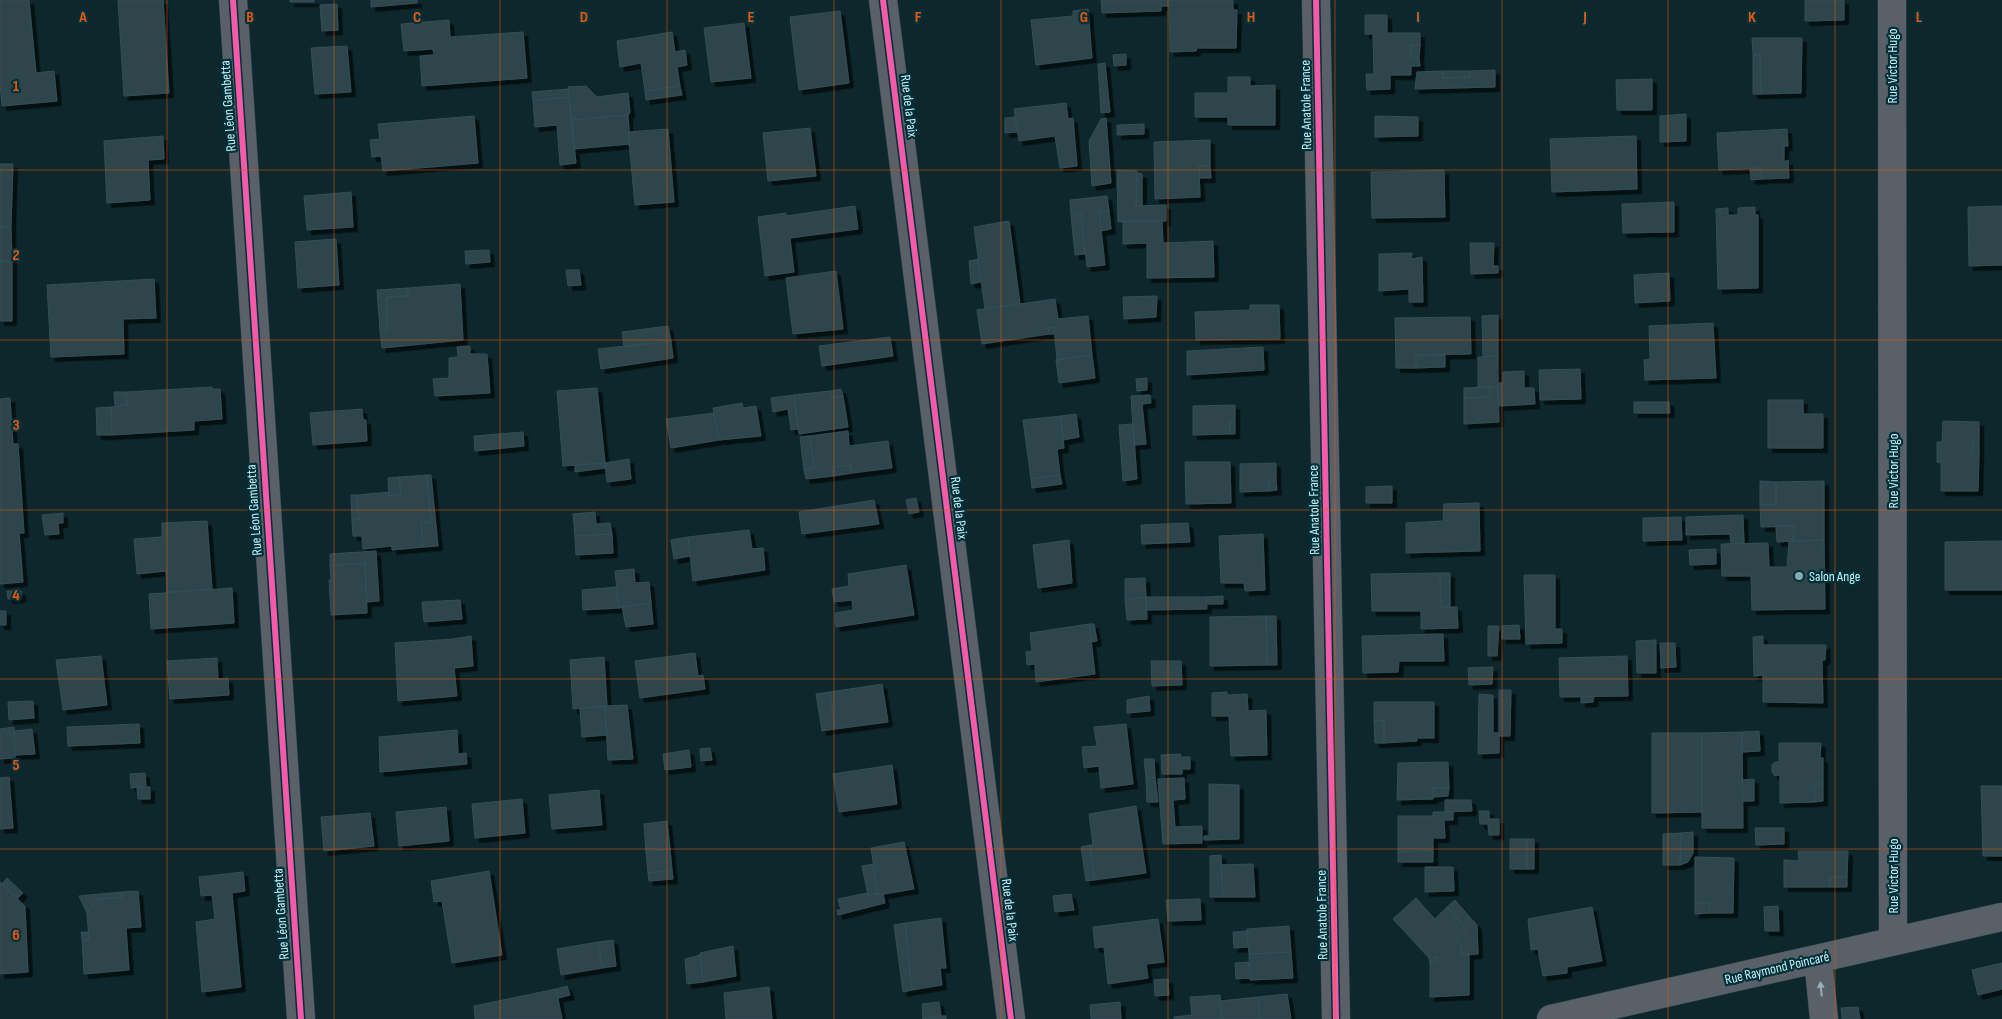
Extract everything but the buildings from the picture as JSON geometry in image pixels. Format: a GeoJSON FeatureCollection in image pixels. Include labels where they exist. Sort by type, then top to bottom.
{"type":"FeatureCollection","features":[{"type":"Feature","properties":{"kind":"street","name":"Rue Léon Gambetta"},"geometry":{"type":"LineString","coordinates":[[233,0],[300,1019]]}},
{"type":"Feature","properties":{"kind":"street","name":"Rue de la Paix"},"geometry":{"type":"LineString","coordinates":[[883,0],[1011,1019]]}},
{"type":"Feature","properties":{"kind":"street","name":"Rue Anatole France"},"geometry":{"type":"LineString","coordinates":[[1316,0],[1336,1019]]}},
{"type":"Feature","properties":{"kind":"street","name":"Rue Victor Hugo"},"geometry":{"type":"LineString","coordinates":[[1892,0],[1893,941]]}},
{"type":"Feature","properties":{"kind":"street","name":"Rue Raymond Poincaré"},"geometry":{"type":"LineString","coordinates":[[1551,1019],[2002,917]]}},
{"type":"Feature","properties":{"kind":"street"},"geometry":{"type":"LineString","coordinates":[[1818,959],[1824,1019]]}},
{"type":"Feature","properties":{"kind":"cycle path"},"geometry":{"type":"LineString","coordinates":[[233,0],[301,1019]]}},
{"type":"Feature","properties":{"kind":"cycle path"},"geometry":{"type":"LineString","coordinates":[[883,0],[1011,1019]]}},
{"type":"Feature","properties":{"kind":"cycle path"},"geometry":{"type":"LineString","coordinates":[[1316,0],[1336,1019]]}},
{"type":"Feature","properties":{"kind":"place","name":"Salon Ange"},"geometry":{"type":"Point","coordinates":[1799,576]}}]}
